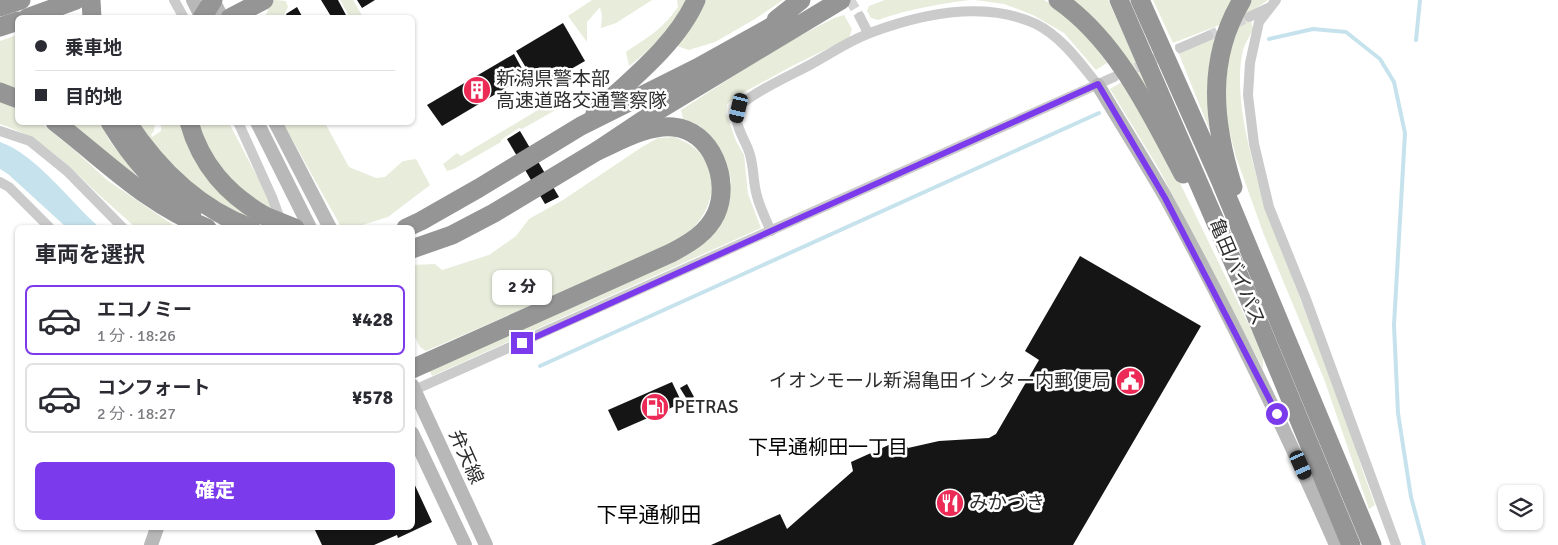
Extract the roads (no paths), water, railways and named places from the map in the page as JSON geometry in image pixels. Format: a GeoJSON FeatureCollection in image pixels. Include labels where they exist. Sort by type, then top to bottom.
{"type":"FeatureCollection","features":[{"type":"Feature","properties":{"kind":"highway"},"geometry":{"type":"LineString","coordinates":[[0,7],[21,0]]}},
{"type":"Feature","properties":{"kind":"highway"},"geometry":{"type":"LineString","coordinates":[[35,15],[76,0],[78,15]]}},
{"type":"Feature","properties":{"kind":"highway"},"geometry":{"type":"LineString","coordinates":[[91,0],[92,15]]}},
{"type":"Feature","properties":{"kind":"highway"},"geometry":{"type":"LineString","coordinates":[[204,15],[213,0]]}},
{"type":"Feature","properties":{"kind":"highway"},"geometry":{"type":"LineString","coordinates":[[236,15],[264,0]]}},
{"type":"Feature","properties":{"kind":"highway"},"geometry":{"type":"LineString","coordinates":[[581,126],[667,42],[683,23],[696,0]]}},
{"type":"Feature","properties":{"kind":"highway"},"geometry":{"type":"LineString","coordinates":[[753,38],[801,0]]}},
{"type":"Feature","properties":{"kind":"highway"},"geometry":{"type":"LineString","coordinates":[[412,225],[479,188],[581,126],[697,68],[819,0]]}},
{"type":"Feature","properties":{"kind":"highway"},"geometry":{"type":"LineString","coordinates":[[415,248],[452,235],[486,217],[597,151],[657,111],[841,0]]}},
{"type":"Feature","properties":{"kind":"highway"},"geometry":{"type":"LineString","coordinates":[[1058,0],[1086,23],[1113,54],[1158,129],[1247,294]]}},
{"type":"Feature","properties":{"kind":"highway","name":"亀田バイパス"},"geometry":{"type":"LineString","coordinates":[[1119,0],[1247,294],[1351,545]]}},
{"type":"Feature","properties":{"kind":"highway","name":"亀田バイパス"},"geometry":{"type":"LineString","coordinates":[[1140,0],[1221,182],[1372,545]]}},
{"type":"Feature","properties":{"kind":"highway"},"geometry":{"type":"LineString","coordinates":[[794,29],[857,8]]}},
{"type":"Feature","properties":{"kind":"highway"},"geometry":{"type":"LineString","coordinates":[[1246,9],[1231,20],[1218,59],[1216,99],[1220,139],[1242,212],[1330,431],[1342,470]]}},
{"type":"Feature","properties":{"kind":"highway"},"geometry":{"type":"LineString","coordinates":[[0,27],[15,22]]}},
{"type":"Feature","properties":{"kind":"highway"},"geometry":{"type":"LineString","coordinates":[[0,92],[15,98]]}},
{"type":"Feature","properties":{"kind":"highway"},"geometry":{"type":"LineString","coordinates":[[59,125],[147,197],[172,212],[200,225]]}},
{"type":"Feature","properties":{"kind":"highway"},"geometry":{"type":"LineString","coordinates":[[112,125],[133,156],[160,185],[183,206],[212,225]]}},
{"type":"Feature","properties":{"kind":"highway"},"geometry":{"type":"LineString","coordinates":[[129,125],[151,157],[184,190],[203,205],[225,217],[276,225]]}},
{"type":"Feature","properties":{"kind":"highway"},"geometry":{"type":"LineString","coordinates":[[190,125],[196,143],[216,176],[231,193],[248,206],[258,222]]}},
{"type":"Feature","properties":{"kind":"highway"},"geometry":{"type":"LineString","coordinates":[[415,368],[689,244],[700,235],[716,214],[721,190],[719,168],[709,149],[693,134],[674,127],[653,129],[597,151]]}},
{"type":"Feature","properties":{"kind":"street"},"geometry":{"type":"LineString","coordinates":[[174,0],[182,15]]}},
{"type":"Feature","properties":{"kind":"street"},"geometry":{"type":"LineString","coordinates":[[193,0],[200,15]]}},
{"type":"Feature","properties":{"kind":"street"},"geometry":{"type":"LineString","coordinates":[[213,0],[220,15]]}},
{"type":"Feature","properties":{"kind":"street"},"geometry":{"type":"LineString","coordinates":[[1246,9],[1273,4]]}},
{"type":"Feature","properties":{"kind":"street"},"geometry":{"type":"LineString","coordinates":[[1273,4],[1259,22],[1250,63],[1248,96],[1254,144],[1269,207],[1306,299],[1396,545]]}},
{"type":"Feature","properties":{"kind":"street"},"geometry":{"type":"LineString","coordinates":[[857,8],[868,33]]}},
{"type":"Feature","properties":{"kind":"street"},"geometry":{"type":"LineString","coordinates":[[770,231],[757,196],[750,152],[739,129],[737,117],[739,108],[749,99],[868,33],[912,20],[968,11],[1014,16],[1037,25],[1057,38],[1098,84],[1165,198],[1260,379],[1294,449],[1336,545]]}},
{"type":"Feature","properties":{"kind":"street"},"geometry":{"type":"LineString","coordinates":[[1180,48],[1208,36]]}},
{"type":"Feature","properties":{"kind":"street"},"geometry":{"type":"LineString","coordinates":[[415,389],[1114,78]]}},
{"type":"Feature","properties":{"kind":"street"},"geometry":{"type":"LineString","coordinates":[[239,125],[272,197],[282,225]]}},
{"type":"Feature","properties":{"kind":"street"},"geometry":{"type":"LineString","coordinates":[[258,125],[308,225]]}},
{"type":"Feature","properties":{"kind":"street"},"geometry":{"type":"LineString","coordinates":[[277,125],[328,225]]}},
{"type":"Feature","properties":{"kind":"street"},"geometry":{"type":"LineString","coordinates":[[0,131],[30,141],[67,171],[120,225]]}},
{"type":"Feature","properties":{"kind":"street"},"geometry":{"type":"LineString","coordinates":[[0,182],[9,187],[47,225]]}},
{"type":"Feature","properties":{"kind":"street","name":"弁天線"},"geometry":{"type":"LineString","coordinates":[[415,391],[486,545]]}},
{"type":"Feature","properties":{"kind":"street","name":"弁天線"},"geometry":{"type":"LineString","coordinates":[[415,439],[466,545]]}},
{"type":"Feature","properties":{"kind":"street"},"geometry":{"type":"LineString","coordinates":[[151,545],[156,530]]}},
{"type":"Feature","properties":{"kind":"water"},"geometry":{"type":"Polygon","coordinates":[[[0,142],[14,148],[40,168],[97,225],[64,225],[8,174],[0,169],[0,142]]]}},
{"type":"Feature","properties":{"kind":"waterway"},"geometry":{"type":"LineString","coordinates":[[1416,40],[1420,0]]}},
{"type":"Feature","properties":{"kind":"waterway"},"geometry":{"type":"LineString","coordinates":[[1269,39],[1313,29],[1346,32],[1380,59],[1394,82],[1405,133],[1394,325],[1398,413],[1411,497],[1424,545]]}},
{"type":"Feature","properties":{"kind":"waterway"},"geometry":{"type":"LineString","coordinates":[[540,366],[1099,113]]}},
{"type":"Feature","properties":{"kind":"tunnel"},"geometry":{"type":"LineString","coordinates":[[850,0],[860,17]]}},
{"type":"Feature","properties":{"kind":"tunnel"},"geometry":{"type":"LineString","coordinates":[[1208,36],[1249,17]]}},
{"type":"Feature","properties":{"kind":"tunnel"},"geometry":{"type":"LineString","coordinates":[[1122,74],[1180,48]]}},
{"type":"Feature","properties":{"kind":"place","name":"新潟県警本部 高速道路交通警察隊"},"geometry":{"type":"Point","coordinates":[477,90]}},
{"type":"Feature","properties":{"kind":"place","name":"イオンモール新潟亀田インター内郵便局"},"geometry":{"type":"Point","coordinates":[1130,381]}},
{"type":"Feature","properties":{"kind":"place","name":"PETRAS"},"geometry":{"type":"Point","coordinates":[655,407]}},
{"type":"Feature","properties":{"kind":"place","name":"みかづき"},"geometry":{"type":"Point","coordinates":[950,503]}},
{"type":"Feature","properties":{"kind":"district","name":"下早通柳田一丁目"},"geometry":{"type":"Point","coordinates":[828,447]}},
{"type":"Feature","properties":{"kind":"district","name":"下早通柳田"},"geometry":{"type":"Point","coordinates":[649,515]}}]}
